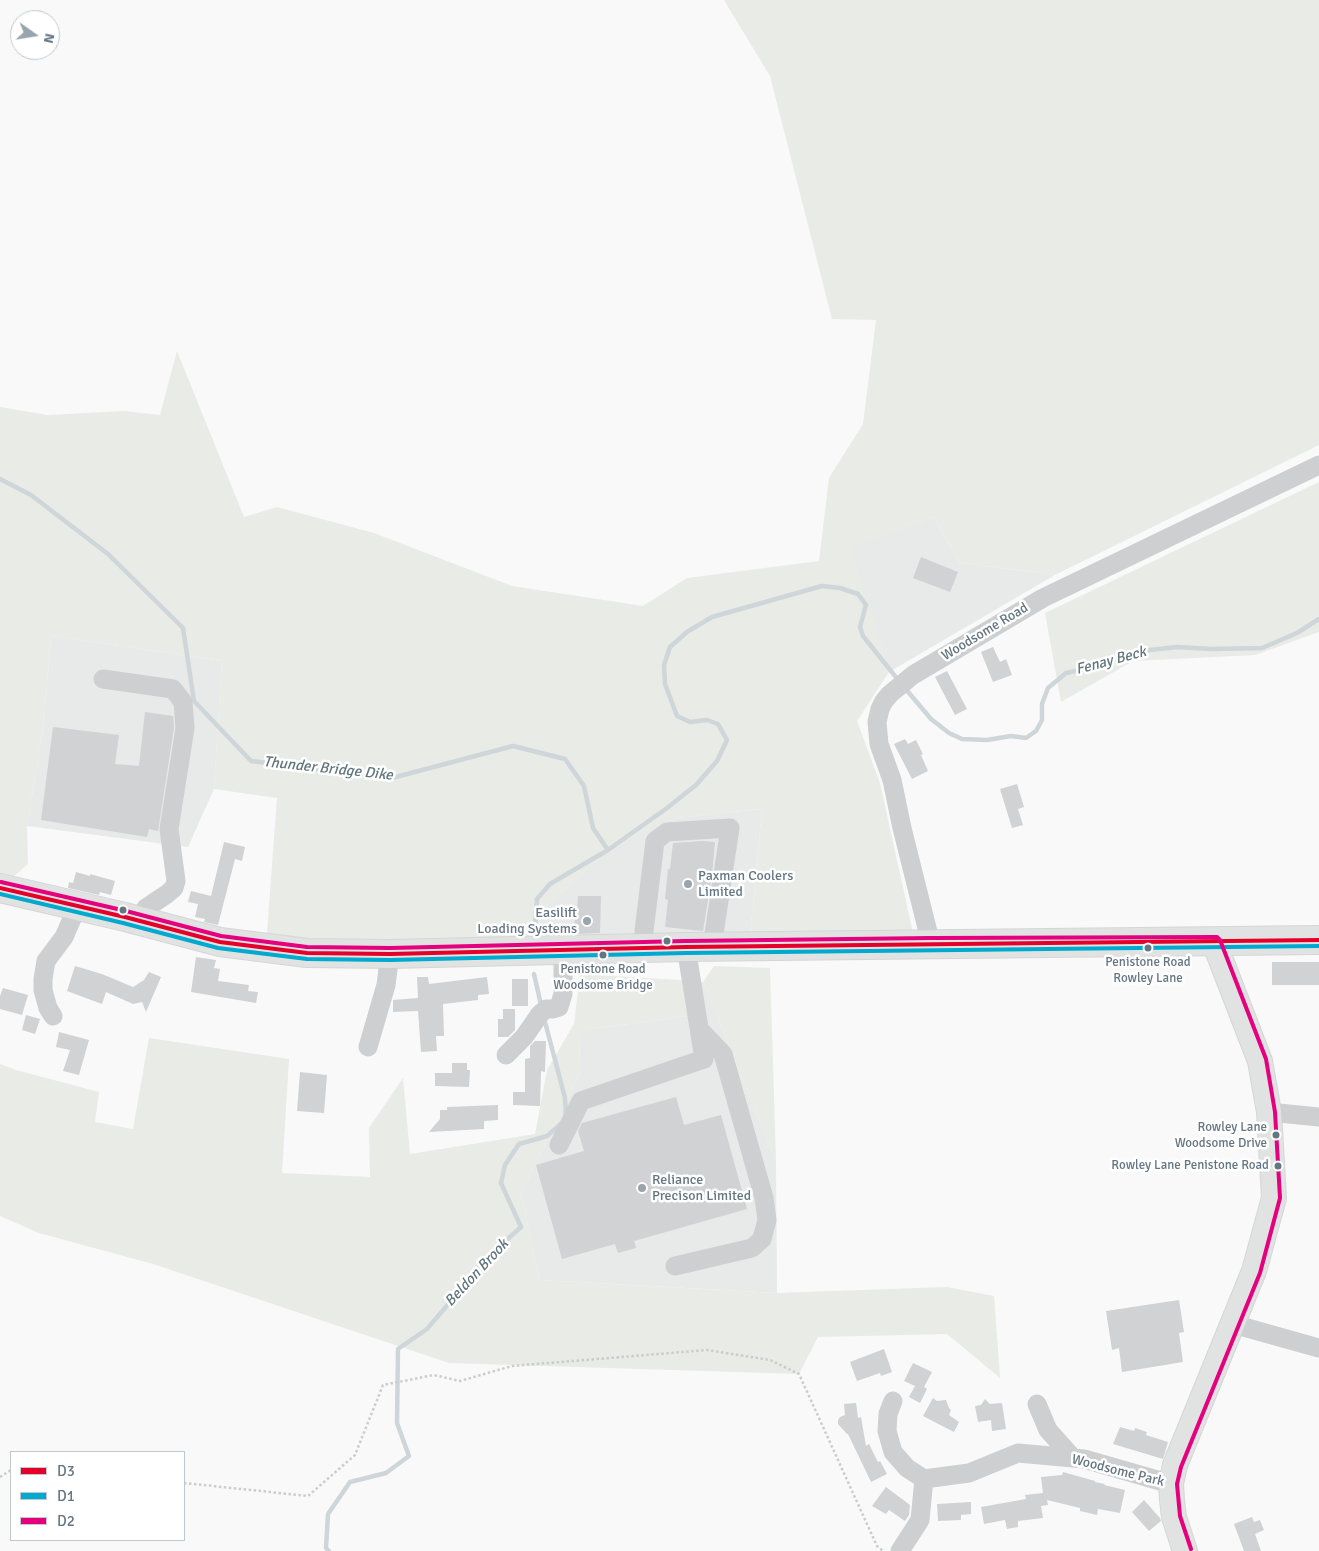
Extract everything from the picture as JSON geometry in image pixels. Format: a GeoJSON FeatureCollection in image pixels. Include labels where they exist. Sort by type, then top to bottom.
{"type":"FeatureCollection","features":[{"type":"Feature","properties":{"kind":"highway"},"geometry":{"type":"LineString","coordinates":[[0,888],[140,920],[220,942],[307,953],[390,954],[699,947],[1319,940]]}},
{"type":"Feature","properties":{"kind":"main road"},"geometry":{"type":"LineString","coordinates":[[1185,1551],[1174,1516],[1171,1484],[1181,1448],[1234,1324],[1254,1271],[1274,1198],[1269,1112],[1260,1061],[1214,942]]}},
{"type":"Feature","properties":{"kind":"street","name":"Woodsome Road"},"geometry":{"type":"LineString","coordinates":[[931,944],[892,780],[878,744],[877,722],[884,701],[913,675],[1043,598],[1319,465]]}},
{"type":"Feature","properties":{"kind":"street"},"geometry":{"type":"LineString","coordinates":[[103,679],[173,689],[183,702],[185,728],[169,829],[176,881],[174,888],[146,908],[140,920]]}},
{"type":"Feature","properties":{"kind":"street"},"geometry":{"type":"LineString","coordinates":[[560,1145],[581,1101],[704,1059],[699,1029],[699,947],[730,828],[666,832],[655,841],[644,931]]}},
{"type":"Feature","properties":{"kind":"street"},"geometry":{"type":"LineString","coordinates":[[53,1016],[48,1008],[43,990],[46,961],[64,937],[78,905]]}},
{"type":"Feature","properties":{"kind":"street"},"geometry":{"type":"LineString","coordinates":[[506,1055],[524,1037],[543,1012],[559,1007],[563,994],[563,951]]}},
{"type":"Feature","properties":{"kind":"street"},"geometry":{"type":"LineString","coordinates":[[368,1047],[384,994],[390,954]]}},
{"type":"Feature","properties":{"kind":"street"},"geometry":{"type":"LineString","coordinates":[[675,1266],[752,1248],[762,1239],[767,1220],[764,1198],[723,1054],[699,1029]]}},
{"type":"Feature","properties":{"kind":"street"},"geometry":{"type":"LineString","coordinates":[[1269,1112],[1319,1117]]}},
{"type":"Feature","properties":{"kind":"street"},"geometry":{"type":"LineString","coordinates":[[1234,1324],[1319,1348]]}},
{"type":"Feature","properties":{"kind":"street"},"geometry":{"type":"LineString","coordinates":[[893,1401],[888,1414],[887,1431],[893,1452],[907,1468],[924,1479],[920,1520],[900,1551]]}},
{"type":"Feature","properties":{"kind":"street"},"geometry":{"type":"LineString","coordinates":[[1038,1404],[1048,1430],[1074,1458]]}},
{"type":"Feature","properties":{"kind":"street","name":"Woodsome Park"},"geometry":{"type":"LineString","coordinates":[[924,1479],[969,1473],[1018,1453],[1084,1459],[1171,1484]]}},
{"type":"Feature","properties":{"kind":"path"},"geometry":{"type":"LineString","coordinates":[[185,1483],[308,1496],[354,1455],[383,1385],[434,1375],[460,1381],[512,1366],[707,1350],[770,1360],[799,1374],[877,1546],[883,1551]]}},
{"type":"Feature","properties":{"kind":"shaded area"},"geometry":{"type":"Polygon","coordinates":[[[724,0],[1319,0],[1319,445],[1055,575],[960,563],[933,517],[850,546],[889,672],[857,721],[880,783],[913,933],[750,936],[762,809],[677,818],[611,848],[550,903],[503,941],[307,941],[267,933],[277,798],[214,789],[222,661],[51,636],[44,721],[27,826],[28,864],[7,882],[0,881],[0,407],[48,415],[124,411],[160,415],[177,351],[244,517],[277,507],[374,533],[512,586],[643,606],[687,578],[819,561],[829,478],[863,424],[876,320],[832,319],[770,76],[724,0]]]}},
{"type":"Feature","properties":{"kind":"shaded area"},"geometry":{"type":"Polygon","coordinates":[[[1319,482],[1319,632],[1255,655],[1133,661],[1061,702],[1045,613],[1319,482]]]}},
{"type":"Feature","properties":{"kind":"shaded area"},"geometry":{"type":"Polygon","coordinates":[[[933,517],[960,563],[1055,575],[889,672],[849,546],[933,517]]]}},
{"type":"Feature","properties":{"kind":"shaded area"},"geometry":{"type":"Polygon","coordinates":[[[51,636],[222,661],[214,789],[188,847],[27,826],[44,721],[51,636]]]}},
{"type":"Feature","properties":{"kind":"shaded area"},"geometry":{"type":"Polygon","coordinates":[[[762,809],[750,936],[503,941],[550,903],[617,842],[677,818],[762,809]]]}},
{"type":"Feature","properties":{"kind":"shaded area"},"geometry":{"type":"Polygon","coordinates":[[[714,966],[770,968],[776,1161],[703,982],[714,966]]]}},
{"type":"Feature","properties":{"kind":"shaded area"},"geometry":{"type":"Polygon","coordinates":[[[580,974],[680,980],[688,1016],[579,1031],[580,1073],[521,1194],[540,1280],[776,1293],[947,1287],[994,1296],[1000,1378],[947,1334],[818,1337],[799,1374],[449,1363],[153,1264],[39,1233],[0,1216],[0,1064],[99,1092],[95,1122],[133,1129],[149,1038],[289,1059],[282,1173],[370,1177],[369,1128],[403,1078],[410,1154],[535,1134],[547,1070],[574,1024],[580,974]]]}},
{"type":"Feature","properties":{"kind":"shaded area"},"geometry":{"type":"Polygon","coordinates":[[[680,980],[703,982],[776,1161],[777,1293],[540,1280],[521,1194],[580,1073],[579,1031],[688,1016],[680,980]]]}},
{"type":"Feature","properties":{"kind":"building"},"geometry":{"type":"Polygon","coordinates":[[[921,557],[958,572],[950,592],[913,578],[921,557]]]}},
{"type":"Feature","properties":{"kind":"building"},"geometry":{"type":"Polygon","coordinates":[[[993,647],[1000,662],[1006,659],[1012,675],[993,682],[981,652],[993,647]]]}},
{"type":"Feature","properties":{"kind":"building"},"geometry":{"type":"Polygon","coordinates":[[[947,671],[967,709],[955,715],[935,677],[947,671]]]}},
{"type":"Feature","properties":{"kind":"building"},"geometry":{"type":"Polygon","coordinates":[[[145,712],[173,716],[174,728],[158,831],[149,829],[147,837],[41,820],[53,727],[119,735],[115,764],[139,766],[145,712]]]}},
{"type":"Feature","properties":{"kind":"building"},"geometry":{"type":"Polygon","coordinates":[[[905,739],[908,744],[916,740],[928,771],[912,779],[894,744],[905,739]]]}},
{"type":"Feature","properties":{"kind":"building"},"geometry":{"type":"Polygon","coordinates":[[[1017,784],[1024,807],[1018,809],[1023,825],[1012,828],[1000,789],[1017,784]]]}},
{"type":"Feature","properties":{"kind":"building"},"geometry":{"type":"Polygon","coordinates":[[[224,842],[245,847],[242,861],[235,859],[218,925],[204,922],[205,919],[195,917],[198,904],[188,902],[191,891],[211,896],[224,842]]]}},
{"type":"Feature","properties":{"kind":"building","name":"Paxman Coolers Limited"},"geometry":{"type":"Polygon","coordinates":[[[715,842],[703,931],[665,927],[668,900],[665,899],[673,843],[715,842]]]}},
{"type":"Feature","properties":{"kind":"building"},"geometry":{"type":"Polygon","coordinates":[[[76,872],[115,881],[111,895],[100,892],[99,895],[68,888],[69,882],[73,883],[76,872]]]}},
{"type":"Feature","properties":{"kind":"building","name":"Easilift Loading Systems"},"geometry":{"type":"Polygon","coordinates":[[[578,896],[601,896],[600,933],[577,934],[577,930],[574,931],[578,896]]]}},
{"type":"Feature","properties":{"kind":"building"},"geometry":{"type":"Polygon","coordinates":[[[196,957],[216,960],[214,968],[220,969],[218,981],[249,985],[248,991],[258,992],[256,1003],[191,992],[196,957]]]}},
{"type":"Feature","properties":{"kind":"building"},"geometry":{"type":"Polygon","coordinates":[[[1272,962],[1319,962],[1319,985],[1272,985],[1272,962]]]}},
{"type":"Feature","properties":{"kind":"building"},"geometry":{"type":"Polygon","coordinates":[[[75,966],[102,974],[133,987],[144,980],[149,972],[161,977],[146,1012],[142,1002],[133,1004],[106,992],[102,1004],[67,991],[75,966]]]}},
{"type":"Feature","properties":{"kind":"building"},"geometry":{"type":"Polygon","coordinates":[[[417,977],[428,977],[429,984],[487,977],[489,994],[478,995],[478,1000],[443,1004],[444,1036],[436,1036],[437,1051],[421,1052],[418,1011],[393,1012],[393,1000],[418,998],[417,977]]]}},
{"type":"Feature","properties":{"kind":"building"},"geometry":{"type":"Polygon","coordinates":[[[512,979],[528,979],[528,1006],[512,1006],[512,979]]]}},
{"type":"Feature","properties":{"kind":"building"},"geometry":{"type":"Polygon","coordinates":[[[3,988],[28,995],[22,1015],[0,1009],[0,996],[3,988]]]}},
{"type":"Feature","properties":{"kind":"building"},"geometry":{"type":"Polygon","coordinates":[[[503,1009],[515,1009],[515,1030],[508,1037],[498,1037],[498,1019],[503,1019],[503,1009]]]}},
{"type":"Feature","properties":{"kind":"building"},"geometry":{"type":"Polygon","coordinates":[[[26,1015],[40,1019],[35,1034],[22,1030],[26,1015]]]}},
{"type":"Feature","properties":{"kind":"building"},"geometry":{"type":"Polygon","coordinates":[[[59,1032],[89,1040],[79,1075],[63,1071],[70,1050],[56,1047],[59,1032]]]}},
{"type":"Feature","properties":{"kind":"building"},"geometry":{"type":"Polygon","coordinates":[[[535,1041],[546,1041],[545,1072],[541,1071],[540,1106],[513,1105],[513,1092],[525,1092],[525,1059],[530,1058],[530,1046],[535,1041]]]}},
{"type":"Feature","properties":{"kind":"building"},"geometry":{"type":"Polygon","coordinates":[[[452,1063],[467,1063],[467,1070],[470,1070],[469,1087],[435,1086],[435,1073],[452,1073],[452,1063]]]}},
{"type":"Feature","properties":{"kind":"building"},"geometry":{"type":"Polygon","coordinates":[[[300,1072],[327,1075],[324,1113],[297,1111],[300,1072]]]}},
{"type":"Feature","properties":{"kind":"building","name":"Reliance Precison Limited"},"geometry":{"type":"Polygon","coordinates":[[[676,1097],[684,1125],[721,1115],[747,1209],[634,1241],[636,1248],[618,1253],[615,1244],[562,1259],[536,1165],[584,1151],[578,1131],[582,1123],[676,1097]]]}},
{"type":"Feature","properties":{"kind":"building"},"geometry":{"type":"Polygon","coordinates":[[[498,1105],[498,1120],[484,1121],[484,1129],[429,1132],[440,1119],[440,1110],[447,1110],[447,1107],[498,1105]]]}},
{"type":"Feature","properties":{"kind":"building"},"geometry":{"type":"Polygon","coordinates":[[[1179,1300],[1184,1332],[1179,1333],[1183,1362],[1122,1372],[1119,1348],[1112,1350],[1106,1311],[1179,1300]]]}},
{"type":"Feature","properties":{"kind":"building"},"geometry":{"type":"Polygon","coordinates":[[[884,1349],[892,1372],[881,1376],[880,1373],[857,1381],[850,1362],[884,1349]]]}},
{"type":"Feature","properties":{"kind":"building"},"geometry":{"type":"Polygon","coordinates":[[[913,1363],[932,1372],[924,1387],[927,1389],[920,1403],[909,1397],[915,1386],[904,1381],[913,1363]]]}},
{"type":"Feature","properties":{"kind":"building"},"geometry":{"type":"Polygon","coordinates":[[[933,1398],[937,1401],[946,1400],[951,1410],[949,1415],[959,1422],[954,1432],[923,1416],[933,1398]]]}},
{"type":"Feature","properties":{"kind":"building"},"geometry":{"type":"Polygon","coordinates":[[[985,1399],[990,1404],[1002,1403],[1006,1429],[992,1431],[991,1420],[978,1422],[975,1406],[981,1405],[985,1399]]]}},
{"type":"Feature","properties":{"kind":"building"},"geometry":{"type":"Polygon","coordinates":[[[856,1403],[858,1418],[861,1417],[866,1446],[869,1444],[878,1462],[880,1461],[887,1474],[871,1482],[848,1434],[838,1424],[840,1417],[845,1415],[844,1404],[856,1403]]]}},
{"type":"Feature","properties":{"kind":"building"},"geometry":{"type":"Polygon","coordinates":[[[1120,1427],[1134,1431],[1135,1428],[1147,1432],[1146,1435],[1168,1442],[1163,1459],[1113,1444],[1120,1427]]]}},
{"type":"Feature","properties":{"kind":"building"},"geometry":{"type":"Polygon","coordinates":[[[1063,1472],[1125,1490],[1120,1513],[1098,1509],[1097,1515],[1080,1511],[1080,1508],[1047,1500],[1048,1505],[1041,1506],[1043,1518],[1018,1521],[1018,1527],[1007,1529],[1005,1520],[984,1524],[981,1507],[1026,1499],[1025,1495],[1043,1493],[1041,1477],[1062,1475],[1063,1472]]]}},
{"type":"Feature","properties":{"kind":"building"},"geometry":{"type":"Polygon","coordinates":[[[886,1487],[910,1505],[909,1515],[905,1521],[889,1510],[886,1514],[872,1506],[886,1487]]]}},
{"type":"Feature","properties":{"kind":"building"},"geometry":{"type":"Polygon","coordinates":[[[1144,1500],[1161,1521],[1149,1531],[1132,1512],[1144,1500]]]}},
{"type":"Feature","properties":{"kind":"building"},"geometry":{"type":"Polygon","coordinates":[[[971,1502],[971,1514],[961,1515],[961,1520],[938,1521],[937,1504],[971,1502]]]}},
{"type":"Feature","properties":{"kind":"building"},"geometry":{"type":"Polygon","coordinates":[[[1252,1517],[1254,1522],[1260,1520],[1264,1530],[1255,1534],[1261,1551],[1244,1551],[1234,1524],[1252,1517]]]}},
{"type":"Feature","properties":{"kind":"waterway","name":"Thunder Bridge Dike"},"geometry":{"type":"LineString","coordinates":[[0,479],[31,495],[108,554],[183,628],[194,701],[251,761],[392,778],[513,746],[565,759],[584,786],[593,828],[608,850],[696,785],[717,761],[727,740],[718,724],[707,720],[690,722],[677,716],[665,684],[664,665],[670,647],[687,632],[712,617],[822,586],[840,588],[858,594],[866,605],[860,627],[863,636],[899,681]]}},
{"type":"Feature","properties":{"kind":"waterway","name":"Fenay Beck"},"geometry":{"type":"LineString","coordinates":[[904,687],[931,719],[949,733],[962,739],[987,740],[1011,736],[1026,738],[1036,731],[1042,720],[1042,704],[1048,688],[1066,673],[1101,665],[1141,651],[1177,647],[1212,649],[1262,648],[1297,633],[1319,619]]}},
{"type":"Feature","properties":{"kind":"waterway","name":"Beldon Brook"},"geometry":{"type":"LineString","coordinates":[[534,941],[537,899],[550,884],[608,850]]}},
{"type":"Feature","properties":{"kind":"waterway","name":"Beldon Brook"},"geometry":{"type":"LineString","coordinates":[[534,974],[541,1005]]}},
{"type":"Feature","properties":{"kind":"waterway","name":"Beldon Brook"},"geometry":{"type":"LineString","coordinates":[[544,1018],[565,1098],[566,1117]]}},
{"type":"Feature","properties":{"kind":"waterway","name":"Beldon Brook"},"geometry":{"type":"LineString","coordinates":[[329,1551],[326,1548],[328,1514],[350,1482],[386,1473],[409,1456],[397,1423],[398,1349],[427,1329],[491,1254],[521,1227],[501,1183],[505,1165],[519,1144],[547,1136],[562,1123]]}},
{"type":"Feature","properties":{"kind":"transit line","name":"D2"},"geometry":{"type":"LineString","coordinates":[[1,882],[126,911],[221,936],[307,947],[390,948],[686,941],[931,938],[1217,937],[1220,940],[1266,1059],[1275,1112],[1280,1198],[1260,1273],[1181,1467],[1177,1484],[1180,1516],[1191,1549]]}},
{"type":"Feature","properties":{"kind":"transit line","name":"D3"},"geometry":{"type":"LineString","coordinates":[[0,888],[125,917],[220,942],[307,953],[390,954],[686,947],[1319,940]]}},
{"type":"Feature","properties":{"kind":"transit line","name":"D1"},"geometry":{"type":"LineString","coordinates":[[0,894],[218,948],[307,959],[390,960],[686,953],[1319,946]]}},
{"type":"Feature","properties":{"kind":"place","name":"Paxman Coolers Limited"},"geometry":{"type":"Point","coordinates":[688,884]}},
{"type":"Feature","properties":{"kind":"place","name":"Easilift Loading Systems"},"geometry":{"type":"Point","coordinates":[587,921]}},
{"type":"Feature","properties":{"kind":"place","name":"Penistone Road Rowley Lane"},"geometry":{"type":"Point","coordinates":[1148,948]}},
{"type":"Feature","properties":{"kind":"place","name":"Penistone Road Woodsome Bridge"},"geometry":{"type":"Point","coordinates":[603,955]}},
{"type":"Feature","properties":{"kind":"place","name":"Rowley Lane Woodsome Drive"},"geometry":{"type":"Point","coordinates":[1276,1135]}},
{"type":"Feature","properties":{"kind":"place","name":"Rowley Lane Penistone Road"},"geometry":{"type":"Point","coordinates":[1278,1166]}},
{"type":"Feature","properties":{"kind":"place","name":"Reliance Precison Limited"},"geometry":{"type":"Point","coordinates":[642,1188]}}]}
